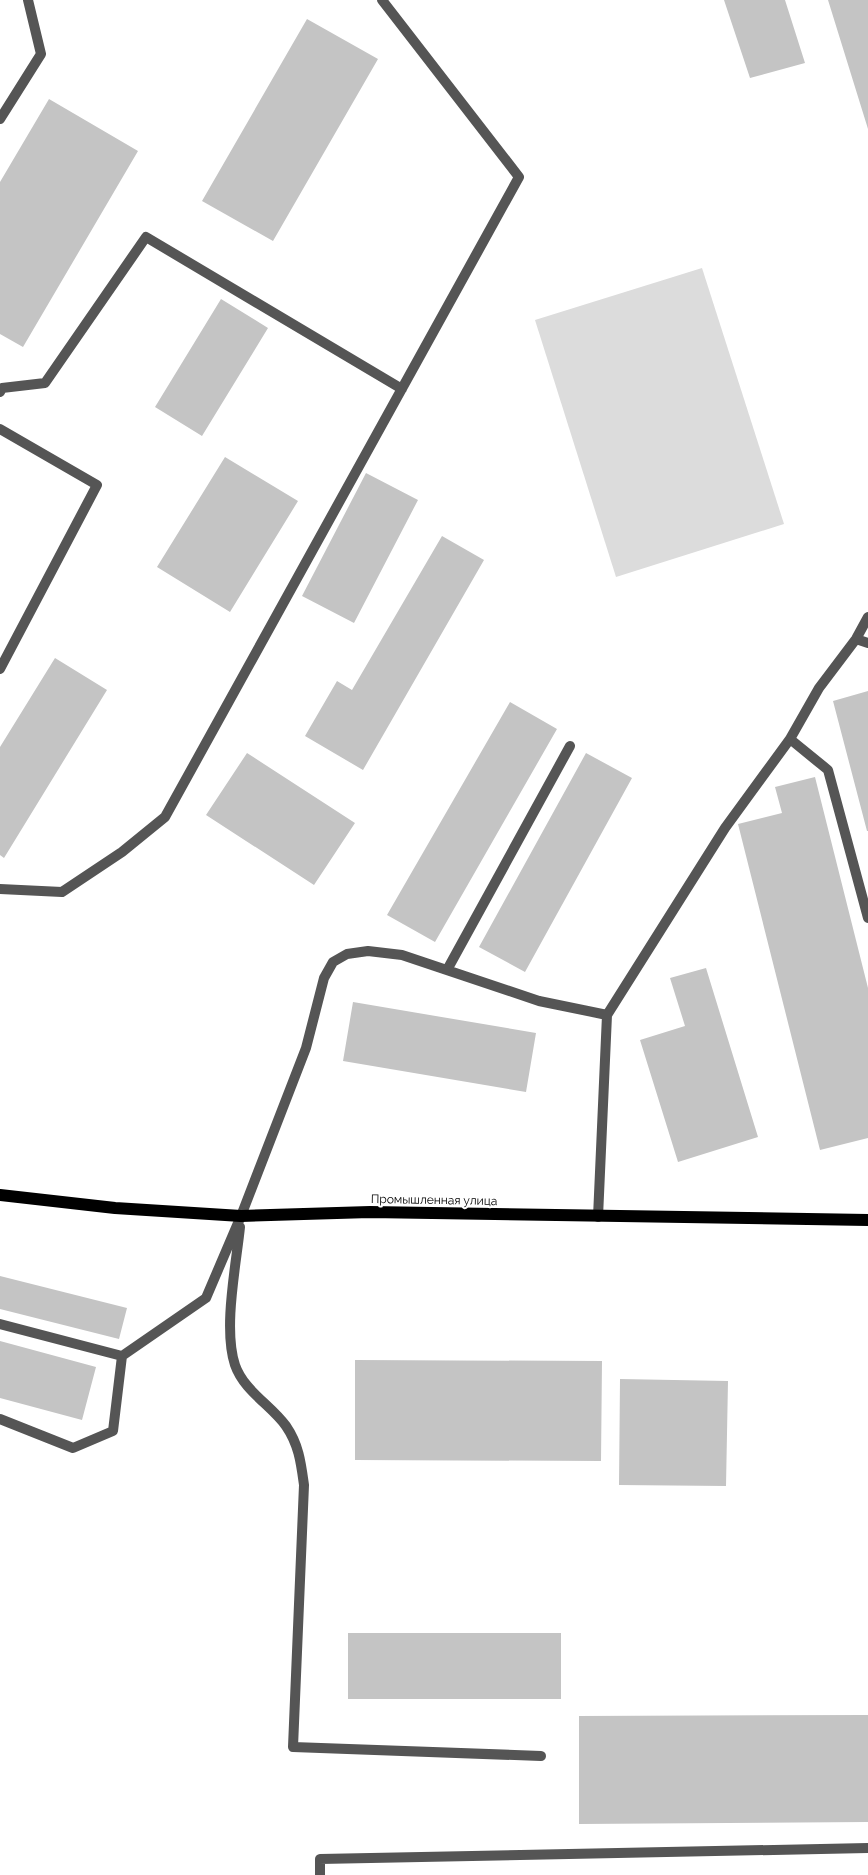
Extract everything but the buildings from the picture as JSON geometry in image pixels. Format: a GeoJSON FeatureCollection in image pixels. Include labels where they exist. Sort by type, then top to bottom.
{"type":"FeatureCollection","features":[{"type":"Feature","properties":{"kind":"main road","name":"Промышленная улица"},"geometry":{"type":"LineString","coordinates":[[0,1195],[115,1208],[241,1216],[370,1212],[868,1220]]}},
{"type":"Feature","properties":{"kind":"lane"},"geometry":{"type":"LineString","coordinates":[[0,119],[41,54],[28,0]]}},
{"type":"Feature","properties":{"kind":"lane"},"geometry":{"type":"LineString","coordinates":[[0,889],[62,892],[122,852],[165,817],[519,177],[382,0]]}},
{"type":"Feature","properties":{"kind":"lane"},"geometry":{"type":"LineString","coordinates":[[0,392],[2,388],[45,383],[146,237],[402,389]]}},
{"type":"Feature","properties":{"kind":"lane"},"geometry":{"type":"LineString","coordinates":[[0,429],[98,486],[0,669]]}},
{"type":"Feature","properties":{"kind":"lane"},"geometry":{"type":"LineString","coordinates":[[598,1217],[607,1015],[725,828],[790,740],[819,688],[856,638],[868,617]]}},
{"type":"Feature","properties":{"kind":"lane"},"geometry":{"type":"LineString","coordinates":[[856,638],[868,643]]}},
{"type":"Feature","properties":{"kind":"lane"},"geometry":{"type":"LineString","coordinates":[[790,740],[828,770],[868,918]]}},
{"type":"Feature","properties":{"kind":"lane"},"geometry":{"type":"LineString","coordinates":[[447,970],[570,746]]}},
{"type":"Feature","properties":{"kind":"lane"},"geometry":{"type":"LineString","coordinates":[[0,1419],[73,1448],[113,1431],[122,1356],[206,1298],[241,1216],[306,1048],[324,978],[333,962],[348,954],[368,951],[402,955],[539,1001],[607,1015]]}},
{"type":"Feature","properties":{"kind":"lane"},"geometry":{"type":"LineString","coordinates":[[241,1216],[229,1341],[236,1367],[256,1397],[286,1426],[300,1453],[304,1484],[293,1747],[541,1756]]}},
{"type":"Feature","properties":{"kind":"lane"},"geometry":{"type":"LineString","coordinates":[[0,1324],[122,1356]]}},
{"type":"Feature","properties":{"kind":"lane"},"geometry":{"type":"LineString","coordinates":[[320,1875],[320,1859],[868,1848]]}},
{"type":"Feature","properties":{"kind":"shaded area"},"geometry":{"type":"Polygon","coordinates":[[[702,268],[784,524],[616,577],[535,320],[702,268]]]}}]}
